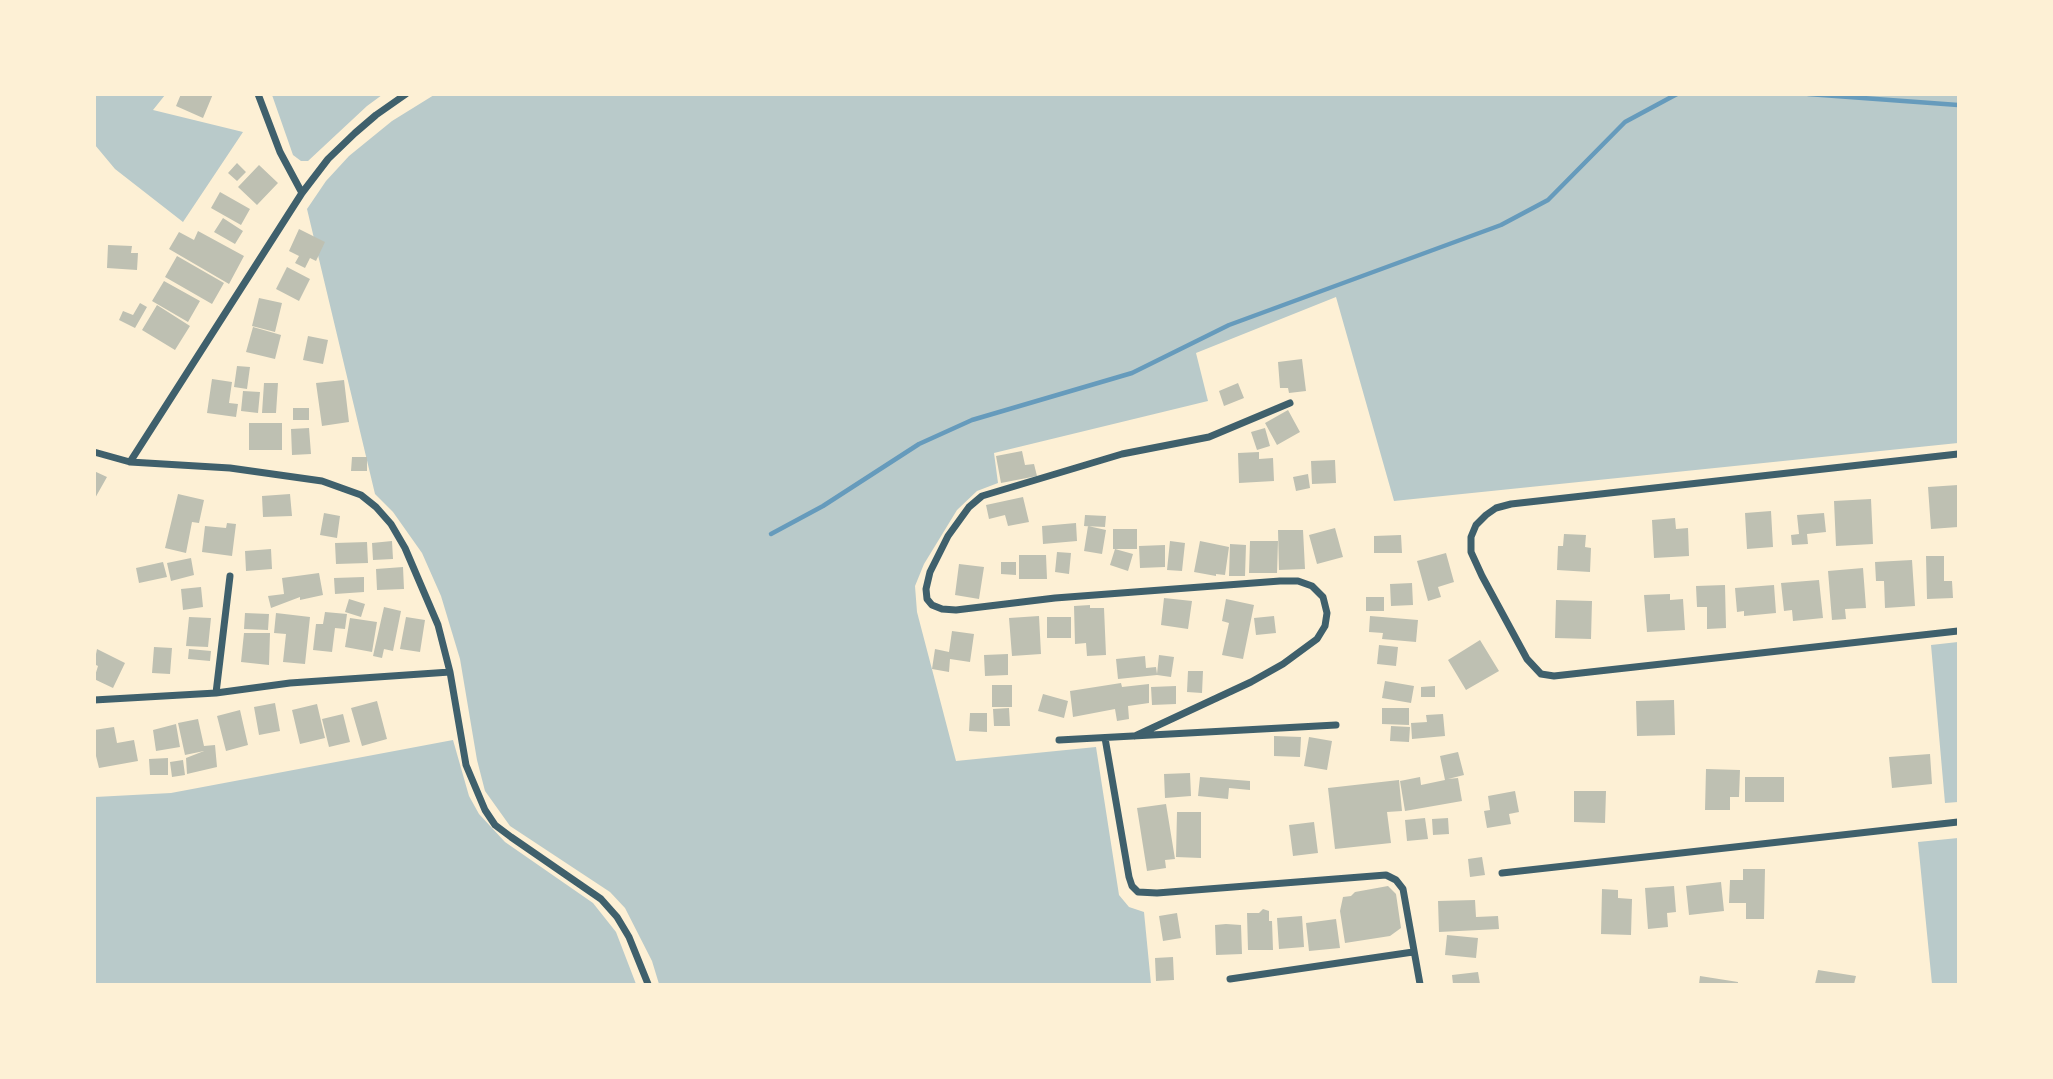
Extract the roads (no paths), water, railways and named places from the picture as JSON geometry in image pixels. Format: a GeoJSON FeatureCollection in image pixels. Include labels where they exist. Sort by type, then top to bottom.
{"type":"FeatureCollection","features":[{"type":"Feature","properties":{"kind":"street"},"geometry":{"type":"LineString","coordinates":[[258,94],[280,152],[302,193]]}},
{"type":"Feature","properties":{"kind":"street"},"geometry":{"type":"LineString","coordinates":[[130,462],[302,193],[328,159],[355,133],[406,94]]}},
{"type":"Feature","properties":{"kind":"street"},"geometry":{"type":"LineString","coordinates":[[1135,736],[1251,682],[1283,664],[1317,639],[1325,626],[1327,613],[1323,597],[1312,586],[1298,581],[1280,581],[1055,598],[956,610],[942,609],[932,605],[927,599],[930,572],[948,536],[969,508],[982,496],[1122,454],[1209,437],[1290,403]]}},
{"type":"Feature","properties":{"kind":"street"},"geometry":{"type":"LineString","coordinates":[[94,452],[130,462],[230,468],[332,484],[361,495],[376,507],[391,524],[415,568],[438,625],[450,672],[466,765],[485,810],[495,825],[601,899],[617,917],[629,937],[648,985]]}},
{"type":"Feature","properties":{"kind":"street"},"geometry":{"type":"LineString","coordinates":[[1958,454],[1525,502],[1496,508],[1476,525],[1471,537],[1471,552],[1527,659],[1541,674],[1554,676],[1958,631]]}},
{"type":"Feature","properties":{"kind":"street"},"geometry":{"type":"LineString","coordinates":[[216,693],[229,576]]}},
{"type":"Feature","properties":{"kind":"street"},"geometry":{"type":"LineString","coordinates":[[94,700],[216,693],[290,683],[450,672]]}},
{"type":"Feature","properties":{"kind":"street"},"geometry":{"type":"LineString","coordinates":[[1059,740],[1336,725]]}},
{"type":"Feature","properties":{"kind":"street"},"geometry":{"type":"LineString","coordinates":[[1105,738],[1129,877],[1138,892],[1157,893],[1386,875],[1396,880],[1403,889],[1420,985]]}},
{"type":"Feature","properties":{"kind":"street"},"geometry":{"type":"LineString","coordinates":[[1502,873],[1958,822]]}},
{"type":"Feature","properties":{"kind":"street"},"geometry":{"type":"LineString","coordinates":[[1230,979],[1413,952]]}},
{"type":"Feature","properties":{"kind":"waterway"},"geometry":{"type":"LineString","coordinates":[[771,534],[823,506],[919,444],[972,420],[1132,373],[1229,325],[1501,225],[1548,200],[1625,122],[1677,94]]}},
{"type":"Feature","properties":{"kind":"waterway"},"geometry":{"type":"LineString","coordinates":[[1808,94],[1958,105]]}}]}
